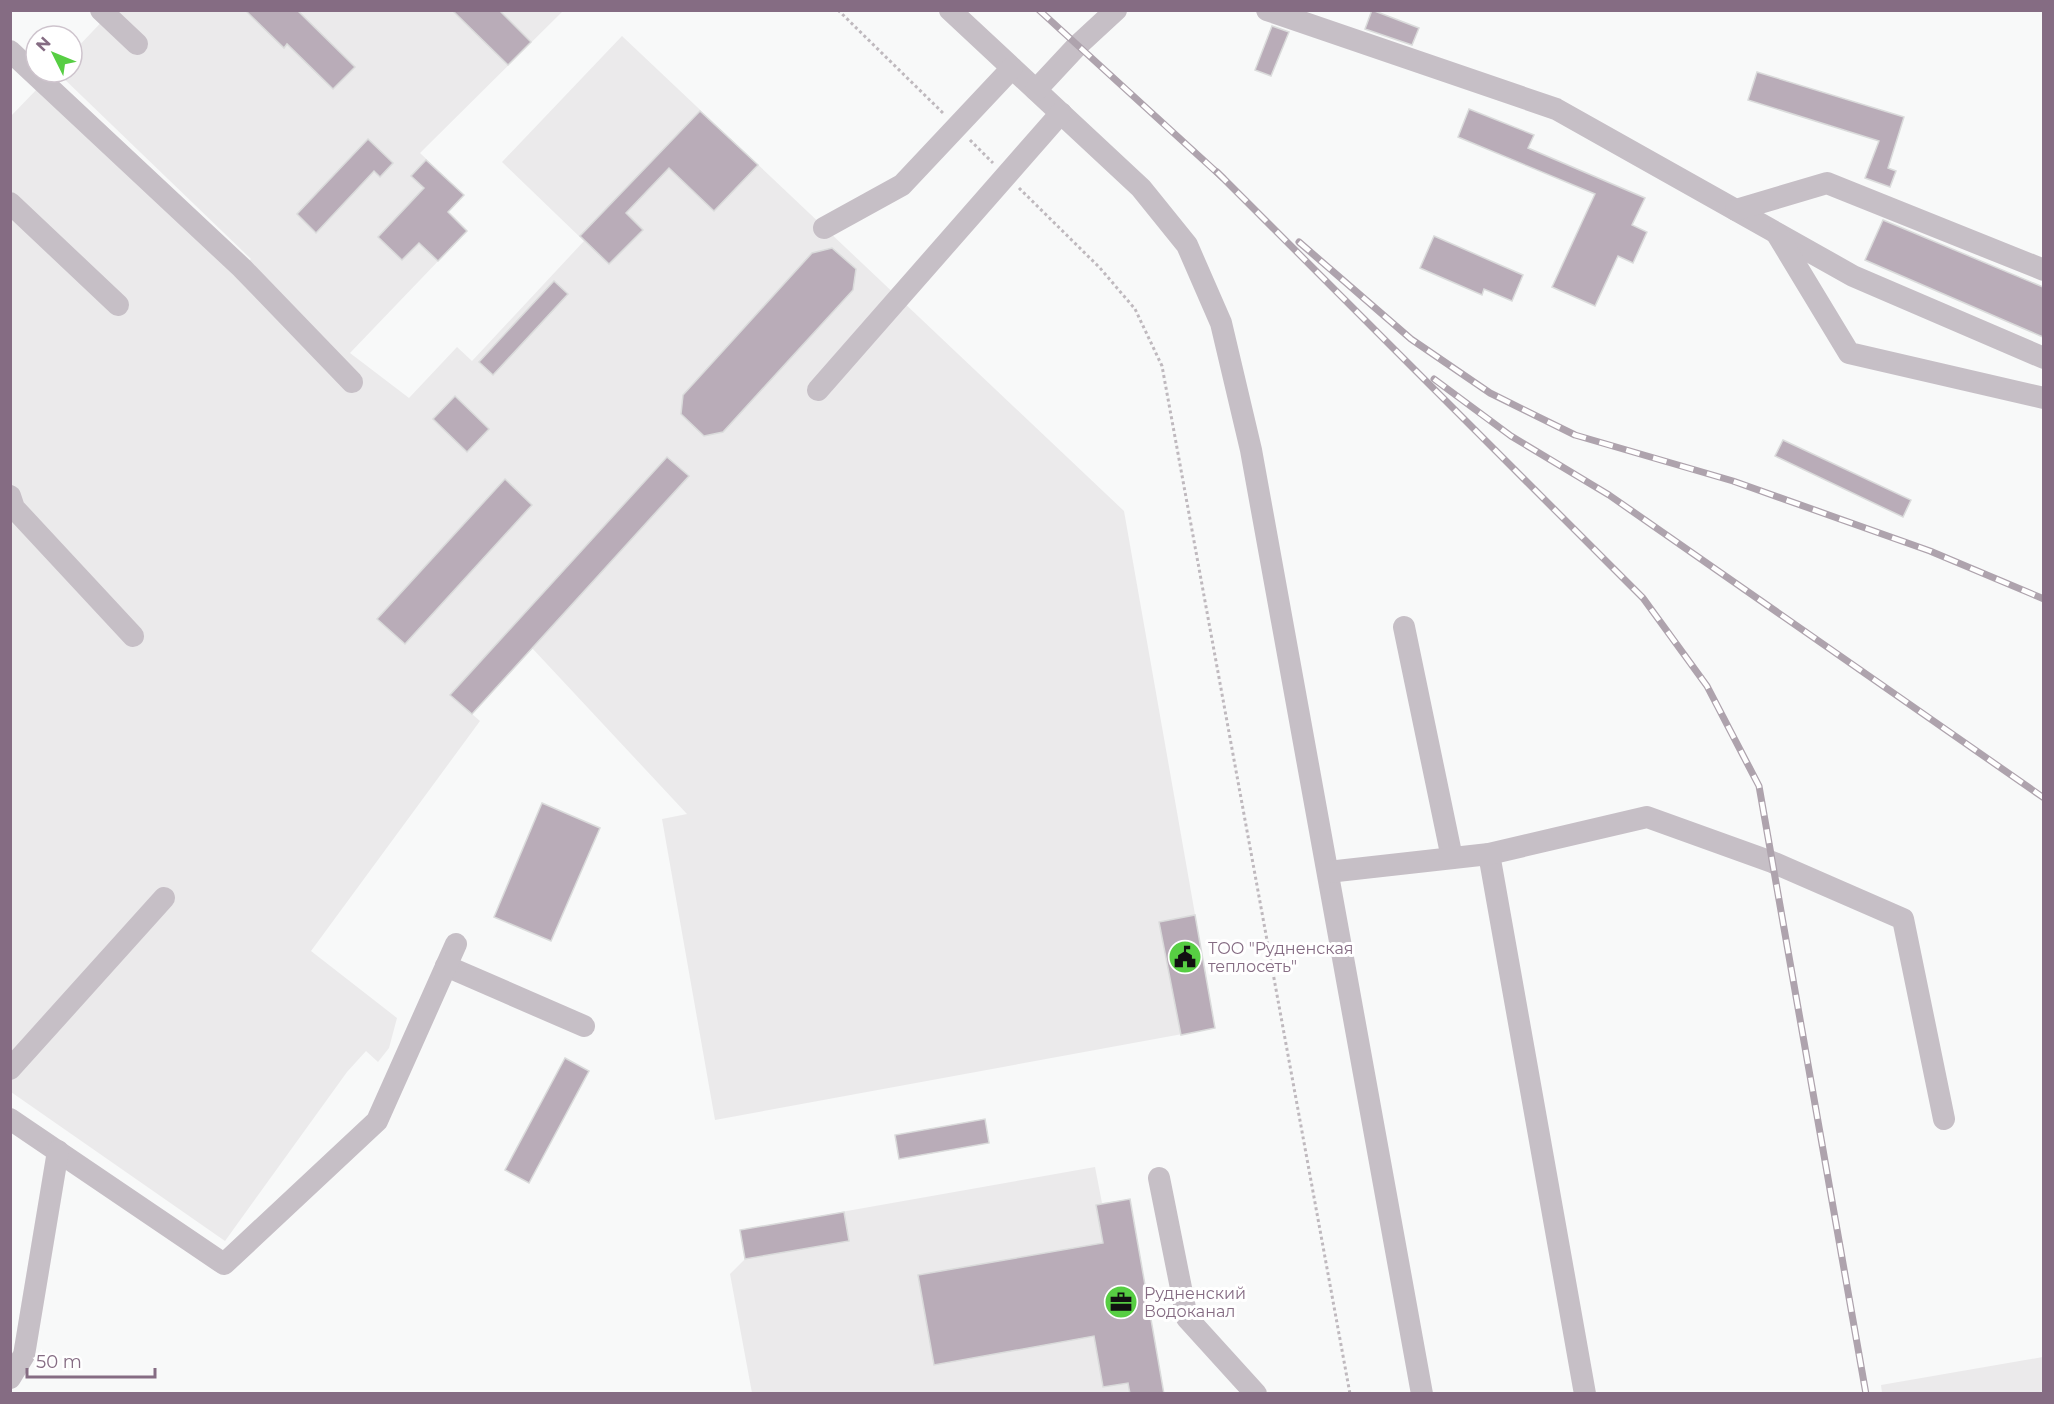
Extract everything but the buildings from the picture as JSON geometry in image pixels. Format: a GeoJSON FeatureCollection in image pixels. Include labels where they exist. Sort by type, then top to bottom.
{"type":"FeatureCollection","features":[{"type":"Feature","properties":{"kind":"street"},"geometry":{"type":"LineString","coordinates":[[100,10],[137,44]]}},
{"type":"Feature","properties":{"kind":"street"},"geometry":{"type":"LineString","coordinates":[[950,10],[1141,188],[1187,245],[1221,323],[1251,450],[1422,1394]]}},
{"type":"Feature","properties":{"kind":"street"},"geometry":{"type":"LineString","coordinates":[[1036,90],[1077,46],[1116,10]]}},
{"type":"Feature","properties":{"kind":"street"},"geometry":{"type":"LineString","coordinates":[[1267,10],[1556,109],[1853,276],[2043,358]]}},
{"type":"Feature","properties":{"kind":"street"},"geometry":{"type":"LineString","coordinates":[[10,51],[242,268],[352,382]]}},
{"type":"Feature","properties":{"kind":"street"},"geometry":{"type":"LineString","coordinates":[[824,228],[902,185],[1012,68]]}},
{"type":"Feature","properties":{"kind":"street"},"geometry":{"type":"LineString","coordinates":[[818,390],[1061,114]]}},
{"type":"Feature","properties":{"kind":"street"},"geometry":{"type":"LineString","coordinates":[[1736,210],[1827,183],[2043,270]]}},
{"type":"Feature","properties":{"kind":"street"},"geometry":{"type":"LineString","coordinates":[[10,203],[118,305]]}},
{"type":"Feature","properties":{"kind":"street"},"geometry":{"type":"LineString","coordinates":[[1777,233],[1849,353],[2043,398]]}},
{"type":"Feature","properties":{"kind":"street"},"geometry":{"type":"LineString","coordinates":[[10,496],[14,508],[133,636]]}},
{"type":"Feature","properties":{"kind":"street"},"geometry":{"type":"LineString","coordinates":[[1404,627],[1452,858]]}},
{"type":"Feature","properties":{"kind":"street"},"geometry":{"type":"LineString","coordinates":[[1328,872],[1489,854],[1647,817],[1772,862],[1903,919],[1944,1119]]}},
{"type":"Feature","properties":{"kind":"street"},"geometry":{"type":"LineString","coordinates":[[1489,854],[1585,1394]]}},
{"type":"Feature","properties":{"kind":"street"},"geometry":{"type":"LineString","coordinates":[[10,1069],[164,898]]}},
{"type":"Feature","properties":{"kind":"street"},"geometry":{"type":"LineString","coordinates":[[10,1119],[224,1264],[377,1120],[456,944]]}},
{"type":"Feature","properties":{"kind":"street"},"geometry":{"type":"LineString","coordinates":[[446,966],[584,1026]]}},
{"type":"Feature","properties":{"kind":"street"},"geometry":{"type":"LineString","coordinates":[[10,1377],[24,1355],[58,1151]]}},
{"type":"Feature","properties":{"kind":"street"},"geometry":{"type":"LineString","coordinates":[[1160,1178],[1187,1318],[1256,1394]]}},
{"type":"Feature","properties":{"kind":"path"},"geometry":{"type":"LineString","coordinates":[[838,10],[1100,268],[1135,309],[1162,366],[1350,1394]]}},
{"type":"Feature","properties":{"kind":"shaded area"},"geometry":{"type":"Polygon","coordinates":[[[112,11],[563,11],[420,153],[464,195],[448,212],[467,231],[350,353],[409,398],[457,347],[472,361],[584,241],[502,162],[622,36],[1124,511],[1215,1028],[715,1120],[662,819],[687,814],[532,648],[472,714],[480,721],[311,951],[397,1018],[389,1048],[378,1062],[366,1051],[347,1072],[225,1241],[11,1092],[10,117],[39,87],[237,273],[251,259],[69,84],[84,84],[84,40],[112,11]]]}},
{"type":"Feature","properties":{"kind":"shaded area"},"geometry":{"type":"Polygon","coordinates":[[[1095,1167],[1102,1203],[1130,1199],[1164,1393],[752,1393],[730,1274],[745,1259],[740,1230],[1095,1167]]]}},
{"type":"Feature","properties":{"kind":"shaded area"},"geometry":{"type":"Polygon","coordinates":[[[2043,1357],[2043,1393],[1882,1393],[1881,1385],[2043,1357]]]}},
{"type":"Feature","properties":{"kind":"railway"},"geometry":{"type":"LineString","coordinates":[[1039,10],[1223,178]]}},
{"type":"Feature","properties":{"kind":"railway"},"geometry":{"type":"LineString","coordinates":[[1217,172],[1643,598],[1707,686],[1759,786],[1866,1394]]}},
{"type":"Feature","properties":{"kind":"railway"},"geometry":{"type":"LineString","coordinates":[[1299,242],[1411,339],[1490,393],[1575,435],[1733,481],[1930,551],[2044,599]]}},
{"type":"Feature","properties":{"kind":"railway"},"geometry":{"type":"LineString","coordinates":[[1434,379],[1511,436],[1609,495],[2044,798]]}},
{"type":"Feature","properties":{"kind":"place","name":"ТОО \"Рудненская теплосеть\""},"geometry":{"type":"Point","coordinates":[1185,957]}},
{"type":"Feature","properties":{"kind":"place","name":"Рудненский Водоканал"},"geometry":{"type":"Point","coordinates":[1121,1302]}}]}
